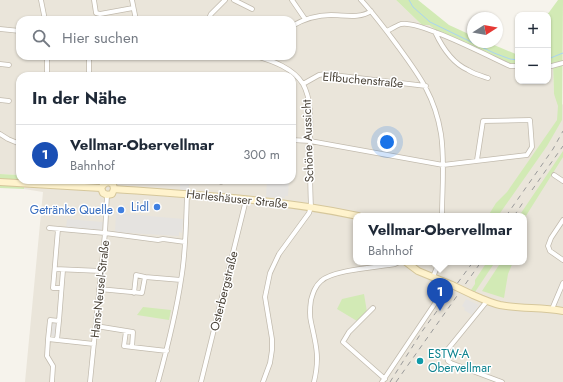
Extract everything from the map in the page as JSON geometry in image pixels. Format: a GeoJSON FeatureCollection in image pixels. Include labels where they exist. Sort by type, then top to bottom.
{"type":"FeatureCollection","features":[{"type":"Feature","properties":{"kind":"main road"},"geometry":{"type":"LineString","coordinates":[[0,182],[16,183]]}},
{"type":"Feature","properties":{"kind":"main road"},"geometry":{"type":"LineString","coordinates":[[34,184],[101,188]]}},
{"type":"Feature","properties":{"kind":"main road"},"geometry":{"type":"LineString","coordinates":[[101,188],[104,184]]}},
{"type":"Feature","properties":{"kind":"main road"},"geometry":{"type":"LineString","coordinates":[[101,188],[103,193],[107,195],[112,194],[114,189],[113,184]]}},
{"type":"Feature","properties":{"kind":"main road","name":"Harleshäuser Straße"},"geometry":{"type":"LineString","coordinates":[[114,189],[187,194],[311,207],[353,215]]}},
{"type":"Feature","properties":{"kind":"main road"},"geometry":{"type":"LineString","coordinates":[[410,265],[418,270],[487,301],[513,307],[563,311]]}},
{"type":"Feature","properties":{"kind":"street"},"geometry":{"type":"LineString","coordinates":[[42,0],[44,16]]}},
{"type":"Feature","properties":{"kind":"street"},"geometry":{"type":"LineString","coordinates":[[94,0],[96,13],[100,14],[133,8]]}},
{"type":"Feature","properties":{"kind":"street"},"geometry":{"type":"LineString","coordinates":[[132,0],[135,16]]}},
{"type":"Feature","properties":{"kind":"street"},"geometry":{"type":"LineString","coordinates":[[210,16],[225,0]]}},
{"type":"Feature","properties":{"kind":"street"},"geometry":{"type":"LineString","coordinates":[[234,0],[252,9]]}},
{"type":"Feature","properties":{"kind":"street"},"geometry":{"type":"LineString","coordinates":[[292,0],[305,19]]}},
{"type":"Feature","properties":{"kind":"street"},"geometry":{"type":"LineString","coordinates":[[361,0],[387,31],[420,77],[432,99],[438,117],[441,135],[442,213]]}},
{"type":"Feature","properties":{"kind":"street"},"geometry":{"type":"LineString","coordinates":[[296,24],[305,19],[329,15],[362,15],[371,11]]}},
{"type":"Feature","properties":{"kind":"street"},"geometry":{"type":"LineString","coordinates":[[387,31],[401,24],[413,25],[435,32],[510,66],[515,66]]}},
{"type":"Feature","properties":{"kind":"street"},"geometry":{"type":"LineString","coordinates":[[0,30],[16,31]]}},
{"type":"Feature","properties":{"kind":"street"},"geometry":{"type":"LineString","coordinates":[[435,32],[442,47],[453,59],[466,70],[488,78]]}},
{"type":"Feature","properties":{"kind":"street"},"geometry":{"type":"LineString","coordinates":[[47,60],[47,72]]}},
{"type":"Feature","properties":{"kind":"street"},"geometry":{"type":"LineString","coordinates":[[89,60],[89,72]]}},
{"type":"Feature","properties":{"kind":"street","name":"Schöne Aussicht"},"geometry":{"type":"LineString","coordinates":[[270,60],[291,72]]}},
{"type":"Feature","properties":{"kind":"street"},"geometry":{"type":"LineString","coordinates":[[0,64],[9,65]]}},
{"type":"Feature","properties":{"kind":"street"},"geometry":{"type":"LineString","coordinates":[[551,66],[563,64]]}},
{"type":"Feature","properties":{"kind":"street","name":"Elfbuchenstraße"},"geometry":{"type":"LineString","coordinates":[[303,84],[313,77],[325,74],[426,86]]}},
{"type":"Feature","properties":{"kind":"street","name":"Schöne Aussicht"},"geometry":{"type":"LineString","coordinates":[[296,76],[303,84],[309,104],[311,207]]}},
{"type":"Feature","properties":{"kind":"street"},"geometry":{"type":"LineString","coordinates":[[0,100],[9,101]]}},
{"type":"Feature","properties":{"kind":"street"},"geometry":{"type":"LineString","coordinates":[[296,140],[310,141],[442,165],[527,155],[532,147],[530,120],[482,120],[477,160]]}},
{"type":"Feature","properties":{"kind":"street"},"geometry":{"type":"LineString","coordinates":[[0,134],[16,142]]}},
{"type":"Feature","properties":{"kind":"street"},"geometry":{"type":"LineString","coordinates":[[554,175],[563,181]]}},
{"type":"Feature","properties":{"kind":"street"},"geometry":{"type":"LineString","coordinates":[[158,382],[167,351],[182,280],[187,194]]}},
{"type":"Feature","properties":{"kind":"street","name":"Hans-Neusel-Straße"},"geometry":{"type":"LineString","coordinates":[[90,382],[105,233],[107,195]]}},
{"type":"Feature","properties":{"kind":"street","name":"Osterbergstraße"},"geometry":{"type":"LineString","coordinates":[[201,382],[246,200]]}},
{"type":"Feature","properties":{"kind":"street"},"geometry":{"type":"LineString","coordinates":[[263,382],[270,363],[272,350],[272,339],[265,297],[270,273],[279,254],[310,213],[311,207]]}},
{"type":"Feature","properties":{"kind":"street"},"geometry":{"type":"LineString","coordinates":[[563,220],[551,238],[548,246],[550,251],[563,260]]}},
{"type":"Feature","properties":{"kind":"street"},"geometry":{"type":"LineString","coordinates":[[49,228],[185,242]]}},
{"type":"Feature","properties":{"kind":"street"},"geometry":{"type":"LineString","coordinates":[[58,229],[53,288],[61,288]]}},
{"type":"Feature","properties":{"kind":"street"},"geometry":{"type":"LineString","coordinates":[[314,382],[318,354],[310,312],[313,292],[320,281],[330,275],[389,265]]}},
{"type":"Feature","properties":{"kind":"street"},"geometry":{"type":"LineString","coordinates":[[433,277],[438,265]]}},
{"type":"Feature","properties":{"kind":"street"},"geometry":{"type":"LineString","coordinates":[[55,269],[101,271]]}},
{"type":"Feature","properties":{"kind":"street"},"geometry":{"type":"LineString","coordinates":[[57,340],[63,270]]}},
{"type":"Feature","properties":{"kind":"street"},"geometry":{"type":"LineString","coordinates":[[134,292],[136,275],[182,280]]}},
{"type":"Feature","properties":{"kind":"street"},"geometry":{"type":"LineString","coordinates":[[99,289],[142,293],[145,276]]}},
{"type":"Feature","properties":{"kind":"street"},"geometry":{"type":"LineString","coordinates":[[552,309],[563,283]]}},
{"type":"Feature","properties":{"kind":"street"},"geometry":{"type":"LineString","coordinates":[[372,308],[349,332],[343,342],[383,380],[450,284]]}},
{"type":"Feature","properties":{"kind":"street"},"geometry":{"type":"LineString","coordinates":[[487,301],[448,349],[446,355],[448,361],[458,366],[502,382]]}},
{"type":"Feature","properties":{"kind":"street"},"geometry":{"type":"LineString","coordinates":[[52,382],[53,366],[47,356],[50,320],[59,321]]}},
{"type":"Feature","properties":{"kind":"street"},"geometry":{"type":"LineString","coordinates":[[96,326],[133,332],[132,347]]}},
{"type":"Feature","properties":{"kind":"street"},"geometry":{"type":"LineString","coordinates":[[126,331],[124,346],[167,351]]}},
{"type":"Feature","properties":{"kind":"street"},"geometry":{"type":"LineString","coordinates":[[48,339],[94,344]]}},
{"type":"Feature","properties":{"kind":"shaded area"},"geometry":{"type":"Polygon","coordinates":[[[0,0],[396,0],[422,25],[429,25],[436,30],[467,44],[467,48],[476,48],[511,64],[515,64],[515,84],[551,84],[551,63],[553,63],[554,94],[563,105],[563,382],[25,382],[43,192],[24,189],[24,184],[296,184],[296,72],[16,72],[16,175],[0,174],[0,0]]]}},
{"type":"Feature","properties":{"kind":"shaded area"},"geometry":{"type":"Polygon","coordinates":[[[180,184],[189,184],[189,190],[180,190],[180,184]]]}},
{"type":"Feature","properties":{"kind":"shaded area"},"geometry":{"type":"Polygon","coordinates":[[[267,184],[289,184],[288,196],[285,196],[285,198],[266,197],[267,184]]]}},
{"type":"Feature","properties":{"kind":"shaded area","name":"Lidl"},"geometry":{"type":"Polygon","coordinates":[[[116,213],[183,219],[182,233],[179,232],[179,236],[115,232],[116,213]]]}},
{"type":"Feature","properties":{"kind":"shaded area"},"geometry":{"type":"Polygon","coordinates":[[[67,219],[103,222],[102,231],[66,227],[67,219]]]}},
{"type":"Feature","properties":{"kind":"shaded area"},"geometry":{"type":"Polygon","coordinates":[[[466,299],[479,305],[472,315],[464,310],[465,308],[462,306],[466,299]]]}},
{"type":"Feature","properties":{"kind":"shaded area"},"geometry":{"type":"Polygon","coordinates":[[[53,322],[57,325],[56,336],[54,337],[51,335],[53,322]]]}},
{"type":"Feature","properties":{"kind":"green space"},"geometry":{"type":"Polygon","coordinates":[[[396,0],[418,0],[449,25],[467,33],[467,44],[436,30],[429,25],[422,25],[396,0]]]}},
{"type":"Feature","properties":{"kind":"green space"},"geometry":{"type":"Polygon","coordinates":[[[558,0],[563,0],[562,120],[547,146],[500,213],[490,213],[496,203],[507,192],[557,120],[558,106],[554,94],[553,64],[551,64],[551,12],[549,12],[558,0]]]}},
{"type":"Feature","properties":{"kind":"green space"},"geometry":{"type":"Polygon","coordinates":[[[476,48],[501,48],[515,54],[515,64],[511,64],[476,48]]]}},
{"type":"Feature","properties":{"kind":"green space"},"geometry":{"type":"Polygon","coordinates":[[[563,151],[563,157],[527,214],[527,213],[521,213],[563,151]]]}},
{"type":"Feature","properties":{"kind":"green space"},"geometry":{"type":"Polygon","coordinates":[[[0,174],[16,175],[16,184],[24,184],[24,189],[0,188],[0,174]]]}},
{"type":"Feature","properties":{"kind":"green space"},"geometry":{"type":"Polygon","coordinates":[[[485,265],[493,265],[475,292],[471,290],[475,284],[475,280],[485,265]]]}},
{"type":"Feature","properties":{"kind":"green space"},"geometry":{"type":"Polygon","coordinates":[[[499,265],[512,265],[508,274],[504,298],[482,291],[499,265]]]}},
{"type":"Feature","properties":{"kind":"green space"},"geometry":{"type":"Polygon","coordinates":[[[364,294],[367,312],[357,321],[337,309],[342,299],[364,294]]]}},
{"type":"Feature","properties":{"kind":"green space"},"geometry":{"type":"Polygon","coordinates":[[[143,307],[171,310],[169,320],[137,315],[143,307]]]}},
{"type":"Feature","properties":{"kind":"waterway"},"geometry":{"type":"LineString","coordinates":[[409,0],[413,7],[430,22],[494,53],[515,60]]}},
{"type":"Feature","properties":{"kind":"waterway"},"geometry":{"type":"LineString","coordinates":[[551,58],[563,53]]}},
{"type":"Feature","properties":{"kind":"railway"},"geometry":{"type":"LineString","coordinates":[[508,213],[553,149],[563,131]]}},
{"type":"Feature","properties":{"kind":"railway"},"geometry":{"type":"LineString","coordinates":[[532,190],[563,146]]}},
{"type":"Feature","properties":{"kind":"railway"},"geometry":{"type":"LineString","coordinates":[[516,213],[524,201]]}},
{"type":"Feature","properties":{"kind":"railway"},"geometry":{"type":"LineString","coordinates":[[390,382],[423,330],[471,265]]}},
{"type":"Feature","properties":{"kind":"railway"},"geometry":{"type":"LineString","coordinates":[[396,382],[479,265]]}},
{"type":"Feature","properties":{"kind":"place","name":"Lidl"},"geometry":{"type":"Point","coordinates":[157,207]}},
{"type":"Feature","properties":{"kind":"place","name":"Getränke Quelle"},"geometry":{"type":"Point","coordinates":[121,210]}},
{"type":"Feature","properties":{"kind":"place","name":"Vellmar-Obervellmar"},"geometry":{"type":"Point","coordinates":[440,311]}},
{"type":"Feature","properties":{"kind":"place","name":"ESTW-A Obervellmar"},"geometry":{"type":"Point","coordinates":[420,361]}}]}
